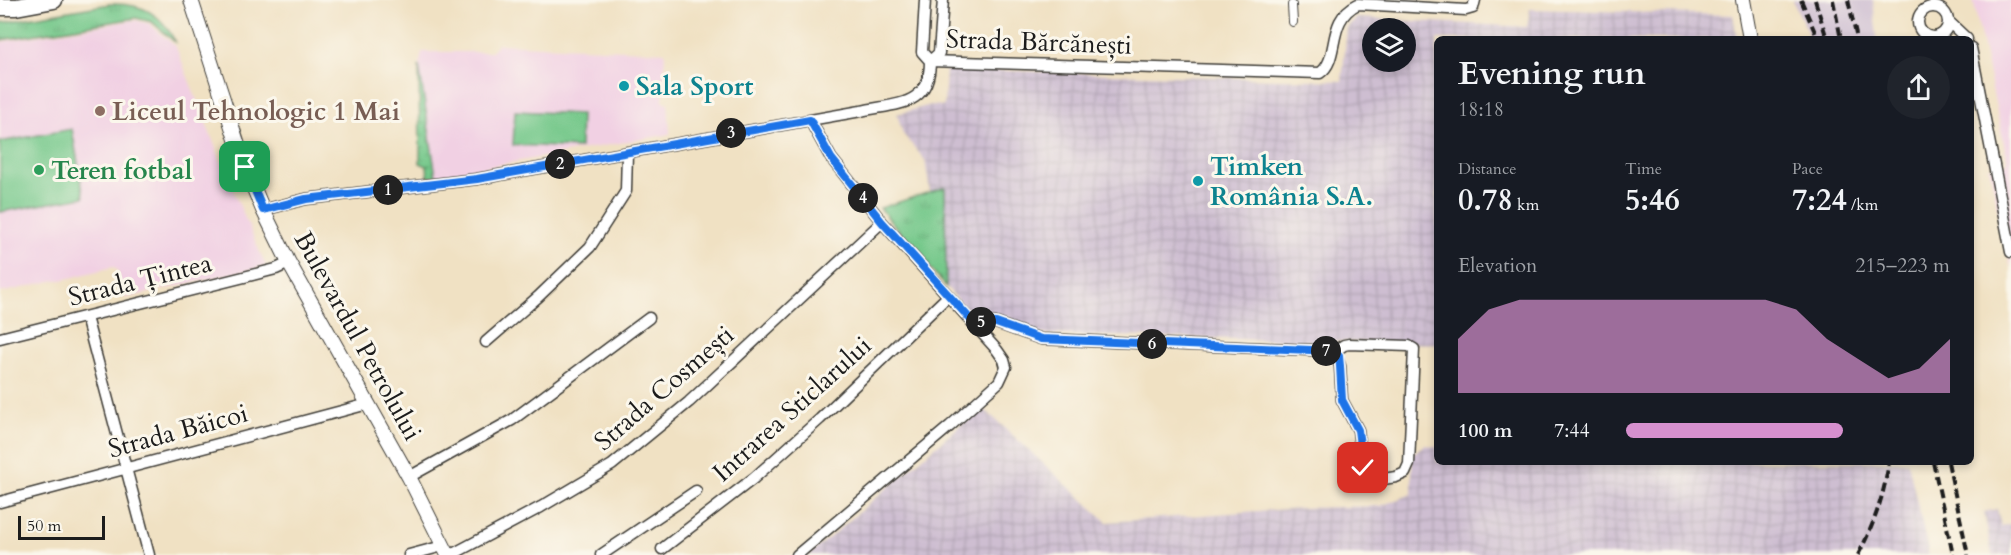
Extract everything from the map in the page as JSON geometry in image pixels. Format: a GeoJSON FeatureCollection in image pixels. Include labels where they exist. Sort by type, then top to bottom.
{"type":"FeatureCollection","features":[{"type":"Feature","properties":{"kind":"main road"},"geometry":{"type":"LineString","coordinates":[[0,7],[16,7],[54,0]]}},
{"type":"Feature","properties":{"kind":"street","name":"Bulevardul Petrolului"},"geometry":{"type":"LineString","coordinates":[[191,0],[245,167],[263,210],[448,552]]}},
{"type":"Feature","properties":{"kind":"street"},"geometry":{"type":"LineString","coordinates":[[925,0],[922,52],[930,61],[939,53],[943,0]]}},
{"type":"Feature","properties":{"kind":"street","name":"Strada Bărcănești"},"geometry":{"type":"LineString","coordinates":[[263,210],[300,200],[466,181],[910,100],[926,88],[930,77],[930,61],[1320,73],[1326,68],[1337,27],[1343,16],[1357,2],[1466,10],[1473,8],[1474,0]]}},
{"type":"Feature","properties":{"kind":"street"},"geometry":{"type":"LineString","coordinates":[[1743,0],[1749,36]]}},
{"type":"Feature","properties":{"kind":"street"},"geometry":{"type":"LineString","coordinates":[[1921,0],[1918,26],[1923,34],[1928,36]]}},
{"type":"Feature","properties":{"kind":"street"},"geometry":{"type":"LineString","coordinates":[[1919,16],[1925,9],[1935,4],[1964,36]]}},
{"type":"Feature","properties":{"kind":"street"},"geometry":{"type":"LineString","coordinates":[[1292,5],[1293,22]]}},
{"type":"Feature","properties":{"kind":"street"},"geometry":{"type":"LineString","coordinates":[[1946,36],[1948,21]]}},
{"type":"Feature","properties":{"kind":"street"},"geometry":{"type":"LineString","coordinates":[[1974,67],[2011,252]]}},
{"type":"Feature","properties":{"kind":"street"},"geometry":{"type":"LineString","coordinates":[[1974,74],[1976,79]]}},
{"type":"Feature","properties":{"kind":"street"},"geometry":{"type":"LineString","coordinates":[[797,555],[999,382],[1006,367],[1004,360],[972,321],[882,222],[831,158],[810,120]]}},
{"type":"Feature","properties":{"kind":"street"},"geometry":{"type":"LineString","coordinates":[[486,342],[538,297],[590,247],[626,191],[627,152]]}},
{"type":"Feature","properties":{"kind":"street","name":"Strada Cosmești"},"geometry":{"type":"LineString","coordinates":[[409,555],[448,552],[541,507],[617,461],[689,402],[882,222]]}},
{"type":"Feature","properties":{"kind":"street","name":"Strada Țintea"},"geometry":{"type":"LineString","coordinates":[[0,338],[276,269],[290,263]]}},
{"type":"Feature","properties":{"kind":"street","name":"Intrarea Sticlarului"},"geometry":{"type":"LineString","coordinates":[[662,549],[754,478],[804,434],[948,297]]}},
{"type":"Feature","properties":{"kind":"street"},"geometry":{"type":"LineString","coordinates":[[86,317],[149,555]]}},
{"type":"Feature","properties":{"kind":"street"},"geometry":{"type":"LineString","coordinates":[[408,477],[512,420],[649,318]]}},
{"type":"Feature","properties":{"kind":"street"},"geometry":{"type":"LineString","coordinates":[[972,321],[996,323],[1041,339],[1335,351],[1350,344],[1408,345],[1414,349],[1409,464],[1401,476],[1377,480],[1372,479],[1365,472],[1358,430],[1342,400],[1339,356],[1335,351]]}},
{"type":"Feature","properties":{"kind":"street","name":"Strada Băicoi"},"geometry":{"type":"LineString","coordinates":[[0,502],[368,404]]}},
{"type":"Feature","properties":{"kind":"street"},"geometry":{"type":"LineString","coordinates":[[600,555],[696,491]]}},
{"type":"Feature","properties":{"kind":"shaded area"},"geometry":{"type":"Polygon","coordinates":[[[1792,0],[1873,0],[1877,36],[1808,36],[1792,0]]]}},
{"type":"Feature","properties":{"kind":"shaded area"},"geometry":{"type":"Polygon","coordinates":[[[1973,0],[2011,0],[2011,268],[1989,167],[2008,163],[1973,0]]]}},
{"type":"Feature","properties":{"kind":"shaded area","name":"Timken România S.A."},"geometry":{"type":"Polygon","coordinates":[[[1530,9],[1733,15],[1736,36],[1434,36],[1434,344],[1037,334],[1011,328],[1011,317],[972,315],[880,208],[930,192],[925,160],[903,134],[897,114],[931,105],[944,106],[946,69],[1342,81],[1347,27],[1357,18],[1362,18],[1362,72],[1416,72],[1416,21],[1527,27],[1530,9]]]}},
{"type":"Feature","properties":{"kind":"shaded area","name":"Liceul Tehnologic 1 Mai"},"geometry":{"type":"Polygon","coordinates":[[[135,20],[150,24],[176,47],[226,174],[266,266],[125,298],[117,270],[113,267],[0,293],[0,42],[135,20]]]}},
{"type":"Feature","properties":{"kind":"shaded area"},"geometry":{"type":"Polygon","coordinates":[[[498,44],[665,52],[663,101],[668,103],[670,134],[436,176],[419,66],[422,52],[492,52],[498,44]]]}},
{"type":"Feature","properties":{"kind":"shaded area"},"geometry":{"type":"Polygon","coordinates":[[[982,407],[1107,522],[1301,508],[1380,506],[1412,494],[1412,454],[1425,445],[1434,446],[1434,465],[1909,465],[1929,555],[809,555],[982,407]]]}},
{"type":"Feature","properties":{"kind":"shaded area"},"geometry":{"type":"Polygon","coordinates":[[[1997,509],[2001,526],[2011,524],[2011,555],[1992,555],[1984,512],[1997,509]]]}},
{"type":"Feature","properties":{"kind":"green space"},"geometry":{"type":"Polygon","coordinates":[[[110,4],[132,5],[150,12],[164,24],[176,43],[152,22],[136,18],[0,40],[0,23],[110,4]]]}},
{"type":"Feature","properties":{"kind":"green space"},"geometry":{"type":"Polygon","coordinates":[[[419,66],[436,176],[428,177],[427,166],[420,163],[419,66]]]}},
{"type":"Feature","properties":{"kind":"green space"},"geometry":{"type":"Polygon","coordinates":[[[515,111],[581,114],[580,148],[513,145],[515,111]]]}},
{"type":"Feature","properties":{"kind":"green space","name":"Teren fotbal"},"geometry":{"type":"Polygon","coordinates":[[[72,129],[84,197],[0,212],[0,142],[72,129]]]}},
{"type":"Feature","properties":{"kind":"green space"},"geometry":{"type":"Polygon","coordinates":[[[945,187],[946,287],[880,208],[945,187]]]}},
{"type":"Feature","properties":{"kind":"railway"},"geometry":{"type":"LineString","coordinates":[[1801,0],[1817,36]]}},
{"type":"Feature","properties":{"kind":"railway"},"geometry":{"type":"LineString","coordinates":[[1815,0],[1826,36]]}},
{"type":"Feature","properties":{"kind":"railway"},"geometry":{"type":"LineString","coordinates":[[1833,0],[1840,36]]}},
{"type":"Feature","properties":{"kind":"railway"},"geometry":{"type":"LineString","coordinates":[[1848,0],[1856,36]]}},
{"type":"Feature","properties":{"kind":"railway"},"geometry":{"type":"LineString","coordinates":[[1858,555],[1878,510],[1888,465]]}},
{"type":"Feature","properties":{"kind":"railway"},"geometry":{"type":"LineString","coordinates":[[1934,465],[1953,555]]}},
{"type":"Feature","properties":{"kind":"railway"},"geometry":{"type":"LineString","coordinates":[[1949,465],[1968,555]]}},
{"type":"Feature","properties":{"kind":"place","name":"Sala Sport"},"geometry":{"type":"Point","coordinates":[624,86]}},
{"type":"Feature","properties":{"kind":"place","name":"Liceul Tehnologic 1 Mai"},"geometry":{"type":"Point","coordinates":[100,111]}},
{"type":"Feature","properties":{"kind":"place","name":"Teren fotbal"},"geometry":{"type":"Point","coordinates":[39,170]}},
{"type":"Feature","properties":{"kind":"place","name":"Timken România S.A."},"geometry":{"type":"Point","coordinates":[1198,181]}},
{"type":"Feature","properties":{"kind":"route"},"geometry":{"type":"LineString","coordinates":[[245,167],[263,210],[306,199],[455,183],[810,120],[831,158],[882,222],[972,321],[996,323],[1004,328],[1041,339],[1335,351],[1339,356],[1342,400],[1358,430],[1363,468]]}}]}
